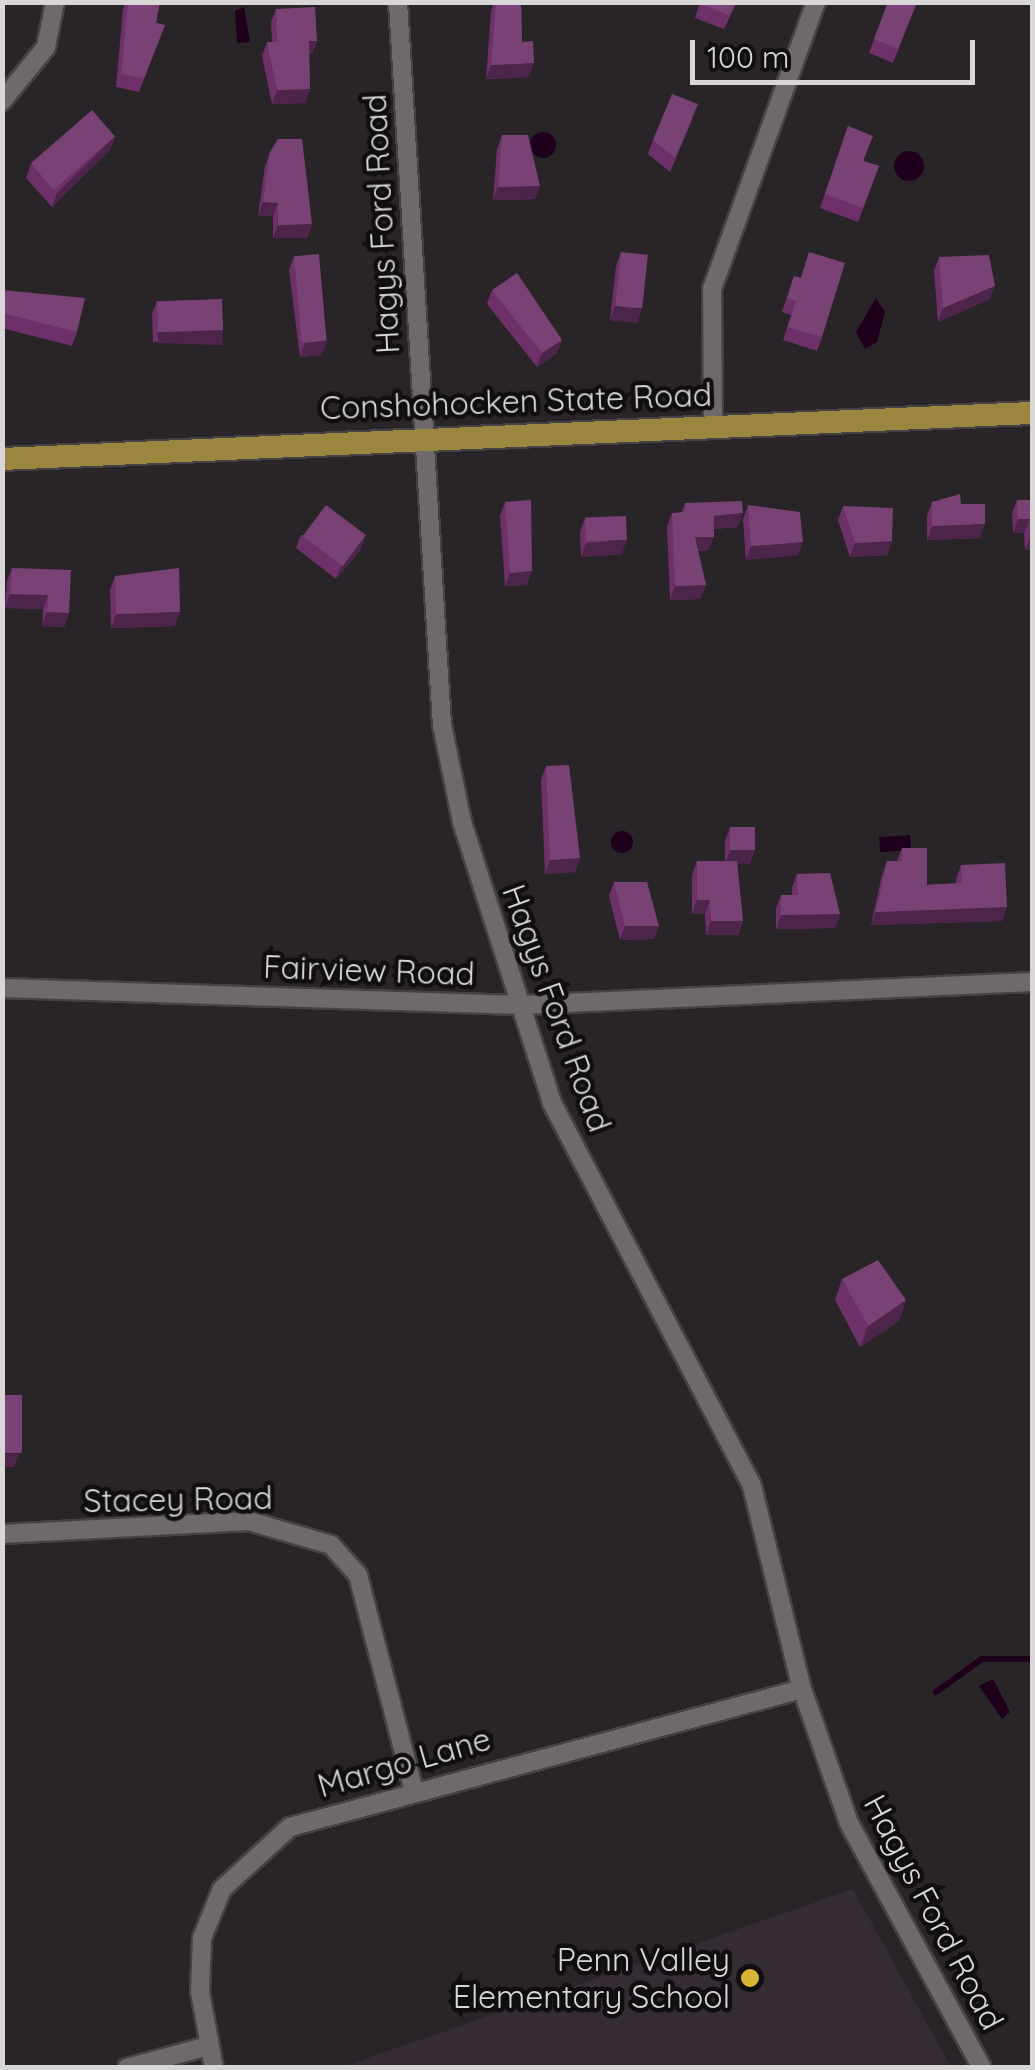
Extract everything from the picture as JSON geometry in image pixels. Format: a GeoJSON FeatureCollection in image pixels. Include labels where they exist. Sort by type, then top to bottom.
{"type":"FeatureCollection","features":[{"type":"Feature","properties":{"kind":"main road","name":"Conshohocken State Road"},"geometry":{"type":"LineString","coordinates":[[2,459],[422,434],[1032,413]]}},
{"type":"Feature","properties":{"kind":"street"},"geometry":{"type":"LineString","coordinates":[[2,101],[46,48],[55,2]]}},
{"type":"Feature","properties":{"kind":"street","name":"Hagys Ford Road"},"geometry":{"type":"LineString","coordinates":[[398,2],[422,434],[448,772],[559,1118],[752,1486],[802,1688],[850,1823],[982,2068]]}},
{"type":"Feature","properties":{"kind":"street"},"geometry":{"type":"LineString","coordinates":[[713,426],[712,289],[816,2]]}},
{"type":"Feature","properties":{"kind":"street","name":"Fairview Road"},"geometry":{"type":"LineString","coordinates":[[2,988],[522,1005],[1032,982]]}},
{"type":"Feature","properties":{"kind":"street","name":"Stacey Road"},"geometry":{"type":"LineString","coordinates":[[2,1534],[249,1521],[331,1545],[358,1574],[413,1788]]}},
{"type":"Feature","properties":{"kind":"street","name":"Margo Lane"},"geometry":{"type":"LineString","coordinates":[[214,2068],[208,2046],[202,1938],[222,1889],[290,1826],[413,1788],[802,1688]]}},
{"type":"Feature","properties":{"kind":"street"},"geometry":{"type":"LineString","coordinates":[[127,2068],[208,2046]]}},
{"type":"Feature","properties":{"kind":"shaded area"},"geometry":{"type":"Polygon","coordinates":[[[244,7],[250,42],[237,43],[235,11],[244,7]]]}},
{"type":"Feature","properties":{"kind":"shaded area"},"geometry":{"type":"Polygon","coordinates":[[[543,132],[552,136],[556,145],[552,154],[543,158],[534,154],[530,145],[534,136],[543,132]]]}},
{"type":"Feature","properties":{"kind":"shaded area"},"geometry":{"type":"Polygon","coordinates":[[[909,151],[923,160],[924,166],[915,180],[909,181],[895,172],[894,166],[903,152],[909,151]]]}},
{"type":"Feature","properties":{"kind":"shaded area"},"geometry":{"type":"Polygon","coordinates":[[[876,298],[885,312],[877,342],[865,349],[856,332],[876,298]]]}},
{"type":"Feature","properties":{"kind":"shaded area"},"geometry":{"type":"Polygon","coordinates":[[[622,831],[630,834],[630,850],[622,853],[614,850],[611,842],[614,834],[622,831]]]}},
{"type":"Feature","properties":{"kind":"shaded area"},"geometry":{"type":"Polygon","coordinates":[[[910,835],[911,850],[880,852],[879,837],[910,835]]]}},
{"type":"Feature","properties":{"kind":"shaded area"},"geometry":{"type":"Polygon","coordinates":[[[993,1679],[1010,1712],[1002,1719],[979,1686],[993,1679]]]}},
{"type":"Feature","properties":{"kind":"shaded area","name":"Penn Valley Elementary School"},"geometry":{"type":"Polygon","coordinates":[[[853,1889],[951,2067],[342,2067],[853,1889]]]}},
{"type":"Feature","properties":{"kind":"building"},"geometry":{"type":"Polygon","coordinates":[[[128,2],[160,2],[156,23],[165,25],[144,78],[121,74],[128,2]]]}},
{"type":"Feature","properties":{"kind":"building"},"geometry":{"type":"Polygon","coordinates":[[[496,2],[521,2],[522,42],[533,41],[534,63],[491,65],[496,2]]]}},
{"type":"Feature","properties":{"kind":"building"},"geometry":{"type":"Polygon","coordinates":[[[700,2],[735,2],[729,15],[700,2]]]}},
{"type":"Feature","properties":{"kind":"building"},"geometry":{"type":"Polygon","coordinates":[[[888,2],[917,2],[898,49],[874,39],[888,2]]]}},
{"type":"Feature","properties":{"kind":"building"},"geometry":{"type":"Polygon","coordinates":[[[315,7],[317,41],[309,41],[310,89],[277,90],[267,42],[277,42],[276,9],[315,7]]]}},
{"type":"Feature","properties":{"kind":"building"},"geometry":{"type":"Polygon","coordinates":[[[672,94],[698,104],[675,158],[653,140],[672,94]]]}},
{"type":"Feature","properties":{"kind":"building"},"geometry":{"type":"Polygon","coordinates":[[[92,110],[115,136],[54,190],[31,163],[92,110]]]}},
{"type":"Feature","properties":{"kind":"building"},"geometry":{"type":"Polygon","coordinates":[[[848,126],[873,136],[863,161],[879,166],[863,208],[825,194],[848,126]]]}},
{"type":"Feature","properties":{"kind":"building"},"geometry":{"type":"Polygon","coordinates":[[[502,135],[528,135],[540,186],[498,187],[502,135]]]}},
{"type":"Feature","properties":{"kind":"building"},"geometry":{"type":"Polygon","coordinates":[[[278,139],[302,139],[312,224],[278,225],[278,203],[263,202],[270,152],[278,139]]]}},
{"type":"Feature","properties":{"kind":"building"},"geometry":{"type":"Polygon","coordinates":[[[621,252],[648,255],[642,309],[615,306],[621,252]]]}},
{"type":"Feature","properties":{"kind":"building"},"geometry":{"type":"Polygon","coordinates":[[[809,252],[845,263],[822,337],[788,327],[796,301],[787,298],[794,276],[801,278],[809,252]]]}},
{"type":"Feature","properties":{"kind":"building"},"geometry":{"type":"Polygon","coordinates":[[[319,254],[327,341],[302,343],[294,256],[319,254]]]}},
{"type":"Feature","properties":{"kind":"building"},"geometry":{"type":"Polygon","coordinates":[[[989,255],[995,286],[943,308],[939,257],[989,255]]]}},
{"type":"Feature","properties":{"kind":"building"},"geometry":{"type":"Polygon","coordinates":[[[517,273],[562,340],[542,353],[492,290],[517,273]]]}},
{"type":"Feature","properties":{"kind":"building"},"geometry":{"type":"Polygon","coordinates":[[[2,290],[85,298],[77,332],[2,313],[2,290]]]}},
{"type":"Feature","properties":{"kind":"building"},"geometry":{"type":"Polygon","coordinates":[[[222,299],[223,330],[158,332],[157,301],[222,299]]]}},
{"type":"Feature","properties":{"kind":"building"},"geometry":{"type":"Polygon","coordinates":[[[960,494],[961,504],[985,504],[985,524],[932,526],[932,502],[960,494]]]}},
{"type":"Feature","properties":{"kind":"building"},"geometry":{"type":"Polygon","coordinates":[[[531,500],[532,571],[510,573],[505,502],[531,500]]]}},
{"type":"Feature","properties":{"kind":"building"},"geometry":{"type":"Polygon","coordinates":[[[1017,500],[1032,500],[1032,536],[1030,519],[1018,519],[1017,500]]]}},
{"type":"Feature","properties":{"kind":"building"},"geometry":{"type":"Polygon","coordinates":[[[742,501],[743,513],[714,516],[714,537],[695,537],[706,585],[675,586],[672,513],[685,512],[685,503],[742,501]]]}},
{"type":"Feature","properties":{"kind":"building"},"geometry":{"type":"Polygon","coordinates":[[[326,505],[366,535],[342,566],[303,536],[326,505]]]}},
{"type":"Feature","properties":{"kind":"building"},"geometry":{"type":"Polygon","coordinates":[[[748,505],[800,512],[803,542],[751,546],[748,505]]]}},
{"type":"Feature","properties":{"kind":"building"},"geometry":{"type":"Polygon","coordinates":[[[843,506],[893,508],[892,541],[855,543],[843,506]]]}},
{"type":"Feature","properties":{"kind":"building"},"geometry":{"type":"Polygon","coordinates":[[[626,516],[627,540],[586,541],[585,517],[626,516]]]}},
{"type":"Feature","properties":{"kind":"building"},"geometry":{"type":"Polygon","coordinates":[[[12,568],[71,570],[69,613],[47,612],[48,595],[10,594],[12,568]]]}},
{"type":"Feature","properties":{"kind":"building"},"geometry":{"type":"Polygon","coordinates":[[[179,568],[180,612],[116,614],[115,576],[179,568]]]}},
{"type":"Feature","properties":{"kind":"building"},"geometry":{"type":"Polygon","coordinates":[[[569,765],[580,858],[550,860],[546,766],[569,765]]]}},
{"type":"Feature","properties":{"kind":"building"},"geometry":{"type":"Polygon","coordinates":[[[730,827],[755,827],[755,850],[730,850],[730,827]]]}},
{"type":"Feature","properties":{"kind":"building"},"geometry":{"type":"Polygon","coordinates":[[[902,848],[927,848],[927,885],[962,883],[961,865],[1005,863],[1007,907],[876,912],[887,861],[902,861],[902,848]]]}},
{"type":"Feature","properties":{"kind":"building"},"geometry":{"type":"Polygon","coordinates":[[[697,861],[737,861],[743,921],[711,921],[710,900],[697,900],[697,861]]]}},
{"type":"Feature","properties":{"kind":"building"},"geometry":{"type":"Polygon","coordinates":[[[830,873],[840,914],[781,915],[781,895],[798,895],[797,874],[830,873]]]}},
{"type":"Feature","properties":{"kind":"building"},"geometry":{"type":"Polygon","coordinates":[[[614,882],[647,882],[659,926],[625,926],[614,882]]]}},
{"type":"Feature","properties":{"kind":"building"},"geometry":{"type":"Polygon","coordinates":[[[878,1260],[906,1300],[868,1326],[842,1279],[878,1260]]]}},
{"type":"Feature","properties":{"kind":"building"},"geometry":{"type":"Polygon","coordinates":[[[2,1395],[22,1395],[22,1453],[2,1453],[2,1395]]]}},
{"type":"Feature","properties":{"kind":"waterway"},"geometry":{"type":"LineString","coordinates":[[936,1692],[982,1659],[1032,1659]]}},
{"type":"Feature","properties":{"kind":"place","name":"Penn Valley Elementary School"},"geometry":{"type":"Point","coordinates":[750,1978]}}]}
